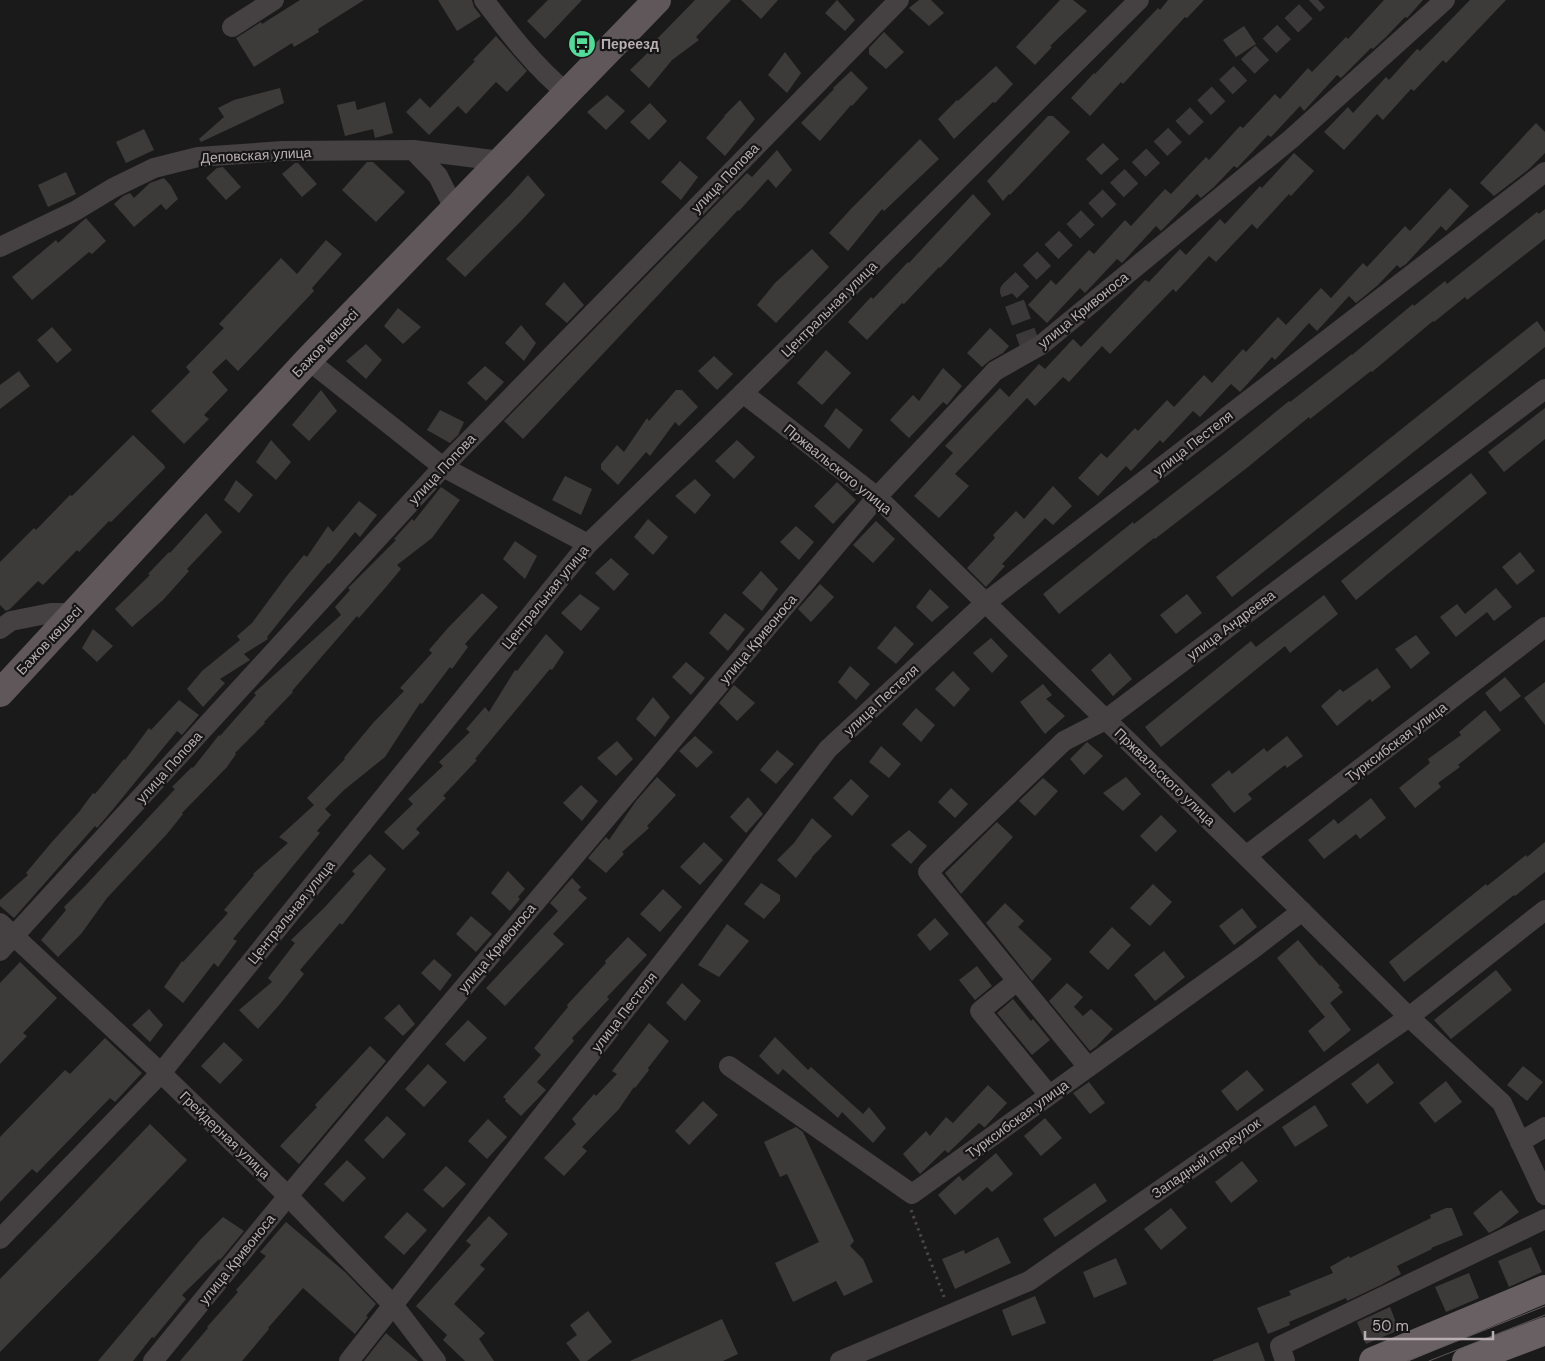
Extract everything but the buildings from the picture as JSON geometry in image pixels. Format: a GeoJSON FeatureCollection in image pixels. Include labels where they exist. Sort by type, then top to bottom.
{"type":"FeatureCollection","features":[{"type":"Feature","properties":{"kind":"highway"},"geometry":{"type":"LineString","coordinates":[[1373,1361],[1545,1289]]}},
{"type":"Feature","properties":{"kind":"highway"},"geometry":{"type":"LineString","coordinates":[[1466,1361],[1545,1331]]}},
{"type":"Feature","properties":{"kind":"main road","name":"Бажов көшесі"},"geometry":{"type":"LineString","coordinates":[[0,693],[308,360],[657,0]]}},
{"type":"Feature","properties":{"kind":"street"},"geometry":{"type":"LineString","coordinates":[[232,27],[274,0]]}},
{"type":"Feature","properties":{"kind":"street"},"geometry":{"type":"LineString","coordinates":[[484,0],[521,48],[567,93]]}},
{"type":"Feature","properties":{"kind":"street","name":"улица Попова"},"geometry":{"type":"LineString","coordinates":[[0,951],[7,929],[443,467],[899,0]]}},
{"type":"Feature","properties":{"kind":"street","name":"Центральная улица"},"geometry":{"type":"LineString","coordinates":[[0,1239],[161,1073],[588,544],[744,394],[1139,0]]}},
{"type":"Feature","properties":{"kind":"street","name":"улица Кривоноса"},"geometry":{"type":"LineString","coordinates":[[152,1361],[288,1196],[877,497],[995,371],[1041,345],[1291,139],[1445,0]]}},
{"type":"Feature","properties":{"kind":"street"},"geometry":{"type":"LineString","coordinates":[[413,150],[438,176],[454,208]]}},
{"type":"Feature","properties":{"kind":"street","name":"Деповская улица"},"geometry":{"type":"LineString","coordinates":[[0,247],[75,211],[113,188],[154,168],[198,157],[283,152],[413,150],[501,161]]}},
{"type":"Feature","properties":{"kind":"street"},"geometry":{"type":"LineString","coordinates":[[438,176],[438,166],[441,161],[453,155]]}},
{"type":"Feature","properties":{"kind":"street","name":"улица Пестеля"},"geometry":{"type":"LineString","coordinates":[[350,1361],[725,884],[828,749],[985,603],[1545,172]]}},
{"type":"Feature","properties":{"kind":"street"},"geometry":{"type":"LineString","coordinates":[[308,360],[443,467],[588,544]]}},
{"type":"Feature","properties":{"kind":"street","name":"улица Андреева"},"geometry":{"type":"LineString","coordinates":[[1017,981],[928,872],[1064,741],[1105,720],[1545,389]]}},
{"type":"Feature","properties":{"kind":"street","name":"Пржвальского улица"},"geometry":{"type":"LineString","coordinates":[[744,394],[877,497],[1409,1017],[1502,1102],[1545,1195]]}},
{"type":"Feature","properties":{"kind":"street"},"geometry":{"type":"LineString","coordinates":[[0,629],[11,620],[51,613],[74,613]]}},
{"type":"Feature","properties":{"kind":"street","name":"Турксибская улица"},"geometry":{"type":"LineString","coordinates":[[1246,856],[1545,627]]}},
{"type":"Feature","properties":{"kind":"street","name":"Западный переулок"},"geometry":{"type":"LineString","coordinates":[[840,1361],[1029,1281],[1409,1017],[1545,910]]}},
{"type":"Feature","properties":{"kind":"street","name":"Турксибская улица"},"geometry":{"type":"LineString","coordinates":[[912,1194],[1250,951],[1302,911]]}},
{"type":"Feature","properties":{"kind":"street","name":"Грейдерная улица"},"geometry":{"type":"LineString","coordinates":[[7,929],[161,1073],[288,1196],[394,1306],[436,1361]]}},
{"type":"Feature","properties":{"kind":"street"},"geometry":{"type":"LineString","coordinates":[[1049,1095],[980,1011],[1017,981],[1088,1067]]}},
{"type":"Feature","properties":{"kind":"street"},"geometry":{"type":"LineString","coordinates":[[729,1066],[912,1194]]}},
{"type":"Feature","properties":{"kind":"street"},"geometry":{"type":"LineString","coordinates":[[1520,1142],[1545,1127]]}},
{"type":"Feature","properties":{"kind":"street"},"geometry":{"type":"LineString","coordinates":[[1285,1361],[1280,1346],[1545,1219]]}},
{"type":"Feature","properties":{"kind":"path"},"geometry":{"type":"LineString","coordinates":[[912,1194],[911,1211],[950,1314]]}},
{"type":"Feature","properties":{"kind":"tunnel"},"geometry":{"type":"LineString","coordinates":[[1032,350],[1010,291],[1318,0]]}},
{"type":"Feature","properties":{"kind":"tram line"},"geometry":{"type":"LineString","coordinates":[[1407,1361],[1545,1306]]}},
{"type":"Feature","properties":{"kind":"tram line"},"geometry":{"type":"LineString","coordinates":[[1429,1361],[1545,1315]]}},
{"type":"Feature","properties":{"kind":"place","name":"Переезд"},"geometry":{"type":"Point","coordinates":[582,44]}}]}
